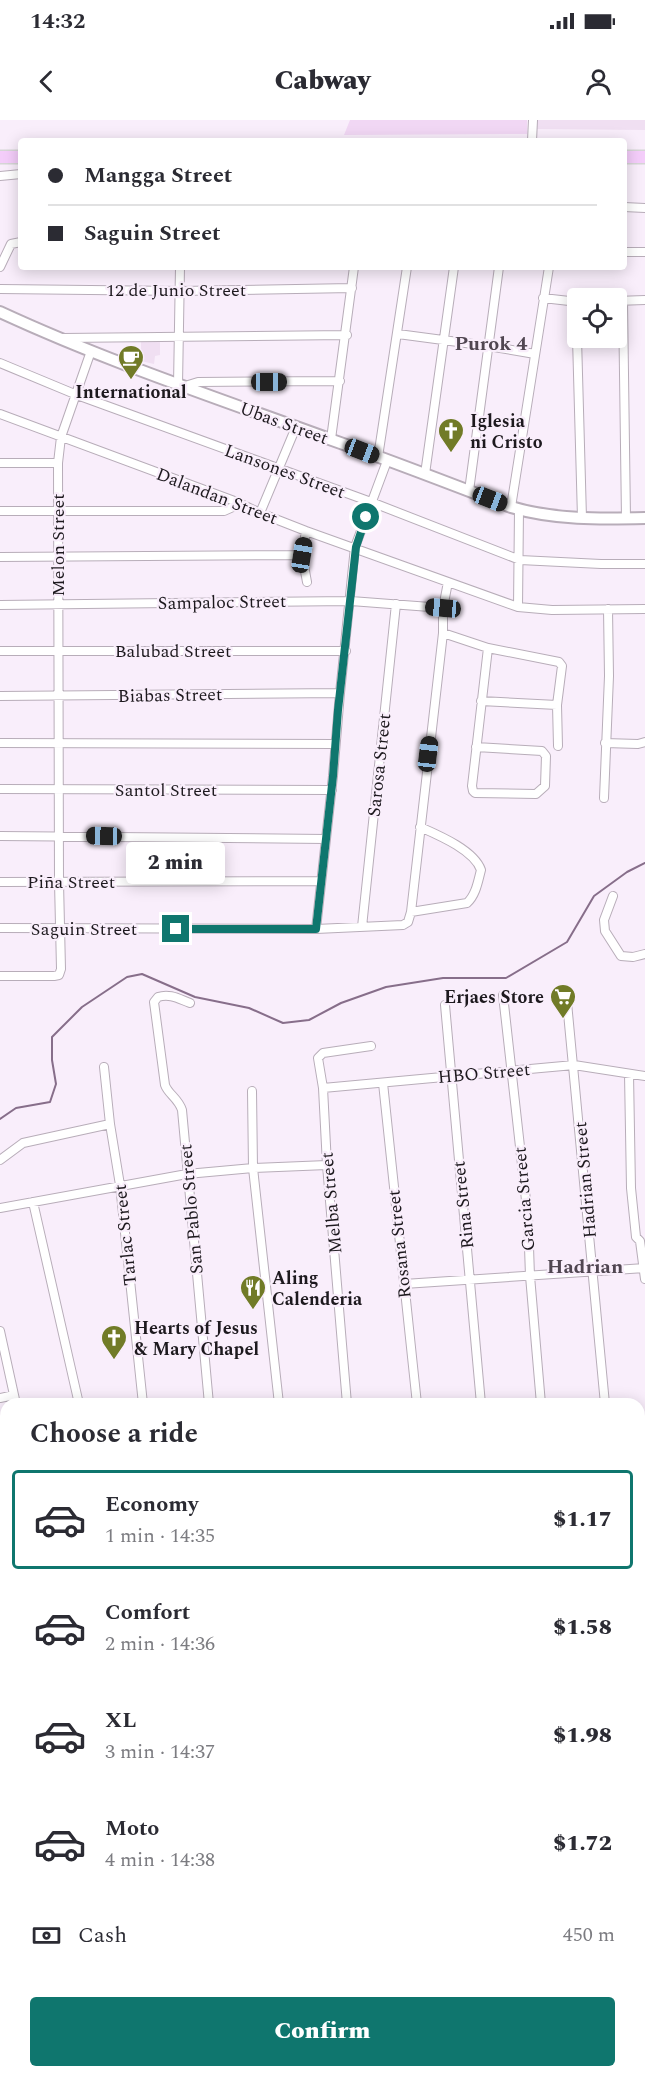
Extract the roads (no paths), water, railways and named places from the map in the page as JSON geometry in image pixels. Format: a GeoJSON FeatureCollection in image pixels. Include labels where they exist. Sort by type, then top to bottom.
{"type":"FeatureCollection","features":[{"type":"Feature","properties":{"kind":"main road"},"geometry":{"type":"LineString","coordinates":[[0,157],[18,157]]}},
{"type":"Feature","properties":{"kind":"main road"},"geometry":{"type":"LineString","coordinates":[[627,157],[645,157]]}},
{"type":"Feature","properties":{"kind":"street"},"geometry":{"type":"LineString","coordinates":[[532,138],[533,120]]}},
{"type":"Feature","properties":{"kind":"street"},"geometry":{"type":"LineString","coordinates":[[0,176],[18,174]]}},
{"type":"Feature","properties":{"kind":"street"},"geometry":{"type":"LineString","coordinates":[[627,207],[645,208]]}},
{"type":"Feature","properties":{"kind":"street"},"geometry":{"type":"LineString","coordinates":[[0,267],[11,244],[18,243]]}},
{"type":"Feature","properties":{"kind":"street"},"geometry":{"type":"LineString","coordinates":[[627,252],[645,252]]}},
{"type":"Feature","properties":{"kind":"street"},"geometry":{"type":"LineString","coordinates":[[180,270],[181,386],[198,382],[340,381]]}},
{"type":"Feature","properties":{"kind":"street"},"geometry":{"type":"LineString","coordinates":[[331,439],[354,270]]}},
{"type":"Feature","properties":{"kind":"street"},"geometry":{"type":"LineString","coordinates":[[316,929],[356,547],[383,459],[407,270]]}},
{"type":"Feature","properties":{"kind":"street"},"geometry":{"type":"LineString","coordinates":[[425,474],[454,270]]}},
{"type":"Feature","properties":{"kind":"street"},"geometry":{"type":"LineString","coordinates":[[469,491],[499,270]]}},
{"type":"Feature","properties":{"kind":"street"},"geometry":{"type":"LineString","coordinates":[[518,607],[520,560],[515,508],[548,270]]}},
{"type":"Feature","properties":{"kind":"street","name":"12 de Junio Street"},"geometry":{"type":"LineString","coordinates":[[0,289],[180,291],[352,288]]}},
{"type":"Feature","properties":{"kind":"street"},"geometry":{"type":"LineString","coordinates":[[543,298],[567,301]]}},
{"type":"Feature","properties":{"kind":"street"},"geometry":{"type":"LineString","coordinates":[[627,301],[645,300]]}},
{"type":"Feature","properties":{"kind":"street","name":"Ubas Street"},"geometry":{"type":"LineString","coordinates":[[0,312],[56,338],[181,386],[515,508],[534,514],[582,518],[645,519]]}},
{"type":"Feature","properties":{"kind":"street"},"geometry":{"type":"LineString","coordinates":[[398,334],[535,354]]}},
{"type":"Feature","properties":{"kind":"street"},"geometry":{"type":"LineString","coordinates":[[56,338],[346,335]]}},
{"type":"Feature","properties":{"kind":"street"},"geometry":{"type":"LineString","coordinates":[[578,348],[582,518]]}},
{"type":"Feature","properties":{"kind":"street"},"geometry":{"type":"LineString","coordinates":[[621,348],[626,519]]}},
{"type":"Feature","properties":{"kind":"street","name":"Melon Street"},"geometry":{"type":"LineString","coordinates":[[0,976],[59,975],[61,969],[58,463],[62,437],[91,351]]}},
{"type":"Feature","properties":{"kind":"street","name":"Lansones Street"},"geometry":{"type":"LineString","coordinates":[[0,363],[76,396],[371,502],[520,560],[645,564]]}},
{"type":"Feature","properties":{"kind":"street","name":"Dalandan Street"},"geometry":{"type":"LineString","coordinates":[[0,414],[237,502],[306,531],[356,547],[518,607],[552,610],[645,609]]}},
{"type":"Feature","properties":{"kind":"street"},"geometry":{"type":"LineString","coordinates":[[260,513],[296,428]]}},
{"type":"Feature","properties":{"kind":"street"},"geometry":{"type":"LineString","coordinates":[[0,463],[58,463]]}},
{"type":"Feature","properties":{"kind":"street"},"geometry":{"type":"LineString","coordinates":[[0,511],[224,511],[233,507],[237,502]]}},
{"type":"Feature","properties":{"kind":"street"},"geometry":{"type":"LineString","coordinates":[[306,531],[302,555],[307,582]]}},
{"type":"Feature","properties":{"kind":"street"},"geometry":{"type":"LineString","coordinates":[[0,557],[302,555]]}},
{"type":"Feature","properties":{"kind":"street"},"geometry":{"type":"LineString","coordinates":[[420,828],[445,838],[474,858],[480,870],[477,885],[471,900],[467,903],[411,912],[420,828],[443,633],[443,608],[448,582]]}},
{"type":"Feature","properties":{"kind":"street","name":"Sampaloc Street"},"geometry":{"type":"LineString","coordinates":[[0,604],[351,601],[443,608]]}},
{"type":"Feature","properties":{"kind":"street","name":"Sarosa Street"},"geometry":{"type":"LineString","coordinates":[[362,927],[396,604]]}},
{"type":"Feature","properties":{"kind":"street"},"geometry":{"type":"LineString","coordinates":[[604,798],[609,676],[608,609]]}},
{"type":"Feature","properties":{"kind":"street"},"geometry":{"type":"LineString","coordinates":[[443,633],[488,648],[560,662],[562,666],[558,705],[558,746]]}},
{"type":"Feature","properties":{"kind":"street"},"geometry":{"type":"LineString","coordinates":[[476,747],[542,751],[546,756],[545,786],[536,794],[475,793],[472,786],[476,747],[481,701],[488,648]]}},
{"type":"Feature","properties":{"kind":"street","name":"Balubad Street"},"geometry":{"type":"LineString","coordinates":[[0,651],[346,651]]}},
{"type":"Feature","properties":{"kind":"street","name":"Biabas Street"},"geometry":{"type":"LineString","coordinates":[[0,696],[340,693]]}},
{"type":"Feature","properties":{"kind":"street"},"geometry":{"type":"LineString","coordinates":[[481,701],[558,705]]}},
{"type":"Feature","properties":{"kind":"street"},"geometry":{"type":"LineString","coordinates":[[605,743],[638,744],[645,742]]}},
{"type":"Feature","properties":{"kind":"street"},"geometry":{"type":"LineString","coordinates":[[0,743],[335,744]]}},
{"type":"Feature","properties":{"kind":"street","name":"Santol Street"},"geometry":{"type":"LineString","coordinates":[[0,789],[332,790]]}},
{"type":"Feature","properties":{"kind":"street"},"geometry":{"type":"LineString","coordinates":[[0,836],[326,839]]}},
{"type":"Feature","properties":{"kind":"street","name":"Piña Street"},"geometry":{"type":"LineString","coordinates":[[0,882],[321,881]]}},
{"type":"Feature","properties":{"kind":"street"},"geometry":{"type":"LineString","coordinates":[[614,896],[604,920],[605,930],[621,956],[633,957],[645,954]]}},
{"type":"Feature","properties":{"kind":"street","name":"Saguin Street"},"geometry":{"type":"LineString","coordinates":[[0,928],[316,929],[403,925],[408,922],[411,912]]}},
{"type":"Feature","properties":{"kind":"street","name":"Hadrian Street"},"geometry":{"type":"LineString","coordinates":[[566,992],[604,1398]]}},
{"type":"Feature","properties":{"kind":"street","name":"Garcia Street"},"geometry":{"type":"LineString","coordinates":[[503,994],[528,1218],[530,1276],[541,1398]]}},
{"type":"Feature","properties":{"kind":"street","name":"San Pablo Street"},"geometry":{"type":"LineString","coordinates":[[190,1003],[164,995],[158,997],[154,1002],[166,1090],[178,1100],[182,1110],[208,1398]]}},
{"type":"Feature","properties":{"kind":"street","name":"Rina Street"},"geometry":{"type":"LineString","coordinates":[[445,1005],[481,1398]]}},
{"type":"Feature","properties":{"kind":"street","name":"Melba Street"},"geometry":{"type":"LineString","coordinates":[[347,1398],[327,1165],[323,1088],[318,1060],[320,1055],[370,1046]]}},
{"type":"Feature","properties":{"kind":"street","name":"HBO Street"},"geometry":{"type":"LineString","coordinates":[[323,1088],[574,1065],[645,1076]]}},
{"type":"Feature","properties":{"kind":"street","name":"Tarlac Street"},"geometry":{"type":"LineString","coordinates":[[104,1067],[120,1185],[142,1398]]}},
{"type":"Feature","properties":{"kind":"street"},"geometry":{"type":"LineString","coordinates":[[629,1074],[631,1188],[636,1237],[640,1241],[645,1279]]}},
{"type":"Feature","properties":{"kind":"street","name":"Rosana Street"},"geometry":{"type":"LineString","coordinates":[[383,1083],[416,1398]]}},
{"type":"Feature","properties":{"kind":"street"},"geometry":{"type":"LineString","coordinates":[[252,1091],[253,1167],[278,1398]]}},
{"type":"Feature","properties":{"kind":"street"},"geometry":{"type":"LineString","coordinates":[[0,1160],[23,1143],[110,1124]]}},
{"type":"Feature","properties":{"kind":"street"},"geometry":{"type":"LineString","coordinates":[[0,1208],[187,1174],[253,1167],[327,1165]]}},
{"type":"Feature","properties":{"kind":"street"},"geometry":{"type":"LineString","coordinates":[[33,1202],[78,1398]]}},
{"type":"Feature","properties":{"kind":"street"},"geometry":{"type":"LineString","coordinates":[[404,1284],[644,1268]]}},
{"type":"Feature","properties":{"kind":"street"},"geometry":{"type":"LineString","coordinates":[[0,1331],[15,1398]]}},
{"type":"Feature","properties":{"kind":"street"},"geometry":{"type":"LineString","coordinates":[[0,1398],[14,1395]]}},
{"type":"Feature","properties":{"kind":"waterway"},"geometry":{"type":"LineString","coordinates":[[0,1119],[16,1108],[50,1102],[56,1084],[52,1060],[52,1037],[82,1007],[127,977],[142,974],[195,997],[249,1008],[283,1023],[309,1020],[341,1003],[386,987],[443,978],[506,978],[567,942],[594,896],[627,872],[645,863]]}},
{"type":"Feature","properties":{"kind":"place","name":"International"},"geometry":{"type":"Point","coordinates":[131,381]}},
{"type":"Feature","properties":{"kind":"place","name":"Iglesia ni Cristo"},"geometry":{"type":"Point","coordinates":[451,454]}},
{"type":"Feature","properties":{"kind":"place","name":"Erjaes Store"},"geometry":{"type":"Point","coordinates":[563,1020]}},
{"type":"Feature","properties":{"kind":"place","name":"Aling Calenderia"},"geometry":{"type":"Point","coordinates":[253,1311]}},
{"type":"Feature","properties":{"kind":"place","name":"Hearts of Jesus & Mary Chapel"},"geometry":{"type":"Point","coordinates":[114,1361]}},
{"type":"Feature","properties":{"kind":"district","name":"Purok 4"},"geometry":{"type":"Point","coordinates":[491,343]}},
{"type":"Feature","properties":{"kind":"district","name":"Hadrian"},"geometry":{"type":"Point","coordinates":[585,1266]}}]}
